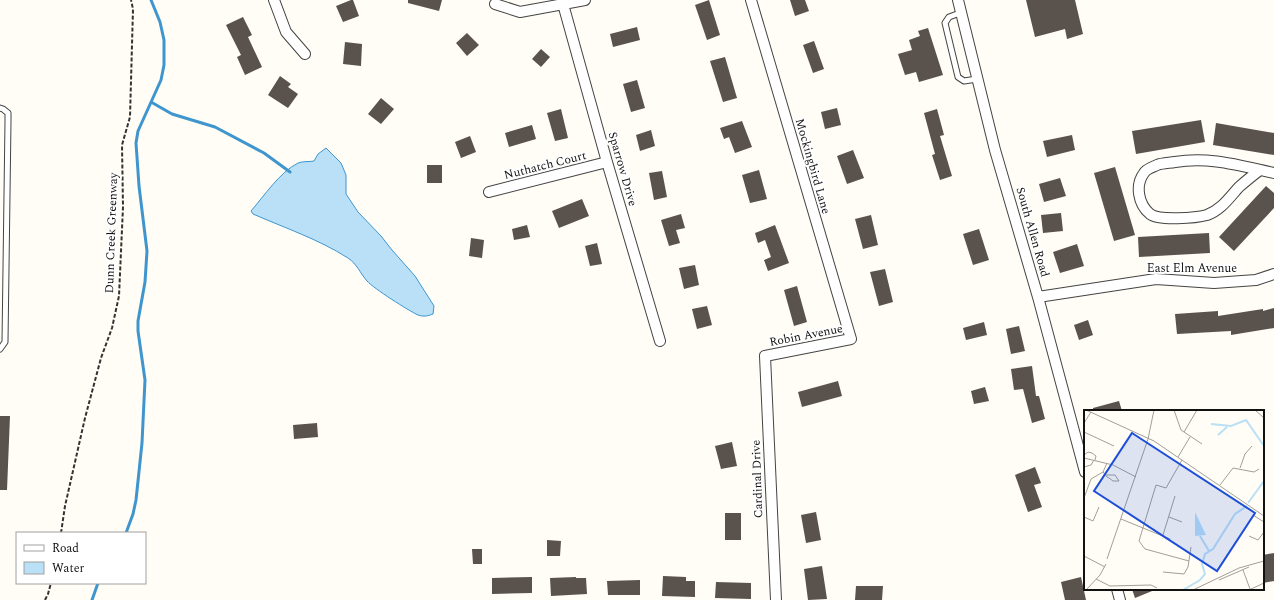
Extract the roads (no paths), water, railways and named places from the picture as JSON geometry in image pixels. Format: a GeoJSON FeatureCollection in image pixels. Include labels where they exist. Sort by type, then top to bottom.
{"type":"FeatureCollection","features":[{"type":"Feature","properties":{"kind":"street"},"geometry":{"type":"LineString","coordinates":[[274,0],[286,32],[305,54]]}},
{"type":"Feature","properties":{"kind":"street"},"geometry":{"type":"LineString","coordinates":[[495,4],[520,12],[585,0]]}},
{"type":"Feature","properties":{"kind":"street","name":"Mockingbird Lane"},"geometry":{"type":"LineString","coordinates":[[751,0],[851,339]]}},
{"type":"Feature","properties":{"kind":"street","name":"South Allen Road"},"geometry":{"type":"LineString","coordinates":[[958,0],[995,150],[1038,297],[1084,468]]}},
{"type":"Feature","properties":{"kind":"street","name":"Sparrow Drive"},"geometry":{"type":"LineString","coordinates":[[563,4],[607,162],[660,341]]}},
{"type":"Feature","properties":{"kind":"street"},"geometry":{"type":"LineString","coordinates":[[1260,170],[1218,209],[1194,218],[1163,218],[1151,215],[1144,206],[1139,195],[1139,182],[1145,171],[1158,165],[1180,161],[1204,160],[1224,162],[1274,173]]}},
{"type":"Feature","properties":{"kind":"street","name":"Nuthatch Court"},"geometry":{"type":"LineString","coordinates":[[489,192],[607,162]]}},
{"type":"Feature","properties":{"kind":"street","name":"East Elm Avenue"},"geometry":{"type":"LineString","coordinates":[[1038,297],[1156,279],[1214,283],[1256,280],[1274,274]]}},
{"type":"Feature","properties":{"kind":"street","name":"Robin Avenue"},"geometry":{"type":"LineString","coordinates":[[765,356],[851,339]]}},
{"type":"Feature","properties":{"kind":"street","name":"Cardinal Drive"},"geometry":{"type":"LineString","coordinates":[[765,356],[776,600]]}},
{"type":"Feature","properties":{"kind":"street"},"geometry":{"type":"LineString","coordinates":[[1117,590],[1120,600]]}},
{"type":"Feature","properties":{"kind":"lane"},"geometry":{"type":"LineString","coordinates":[[960,13],[949,17],[945,23],[958,78],[964,81],[977,79]]}},
{"type":"Feature","properties":{"kind":"lane"},"geometry":{"type":"LineString","coordinates":[[0,108],[8,113],[5,342],[0,349]]}},
{"type":"Feature","properties":{"kind":"water"},"geometry":{"type":"Polygon","coordinates":[[[326,148],[341,163],[346,175],[346,194],[358,212],[381,236],[415,276],[434,306],[433,314],[422,316],[413,313],[367,281],[354,263],[337,251],[313,239],[253,214],[251,211],[285,172],[298,163],[314,161],[318,154],[326,148]]]}},
{"type":"Feature","properties":{"kind":"waterway"},"geometry":{"type":"LineString","coordinates":[[126,532],[136,500],[142,443],[145,380],[138,321],[145,282],[147,251],[139,186],[136,143],[138,131],[161,80],[164,65],[164,40],[160,22],[151,0]]}},
{"type":"Feature","properties":{"kind":"waterway"},"geometry":{"type":"LineString","coordinates":[[151,102],[172,114],[215,127],[264,153],[290,172]]}},
{"type":"Feature","properties":{"kind":"waterway"},"geometry":{"type":"LineString","coordinates":[[92,600],[98,584]]}}]}
